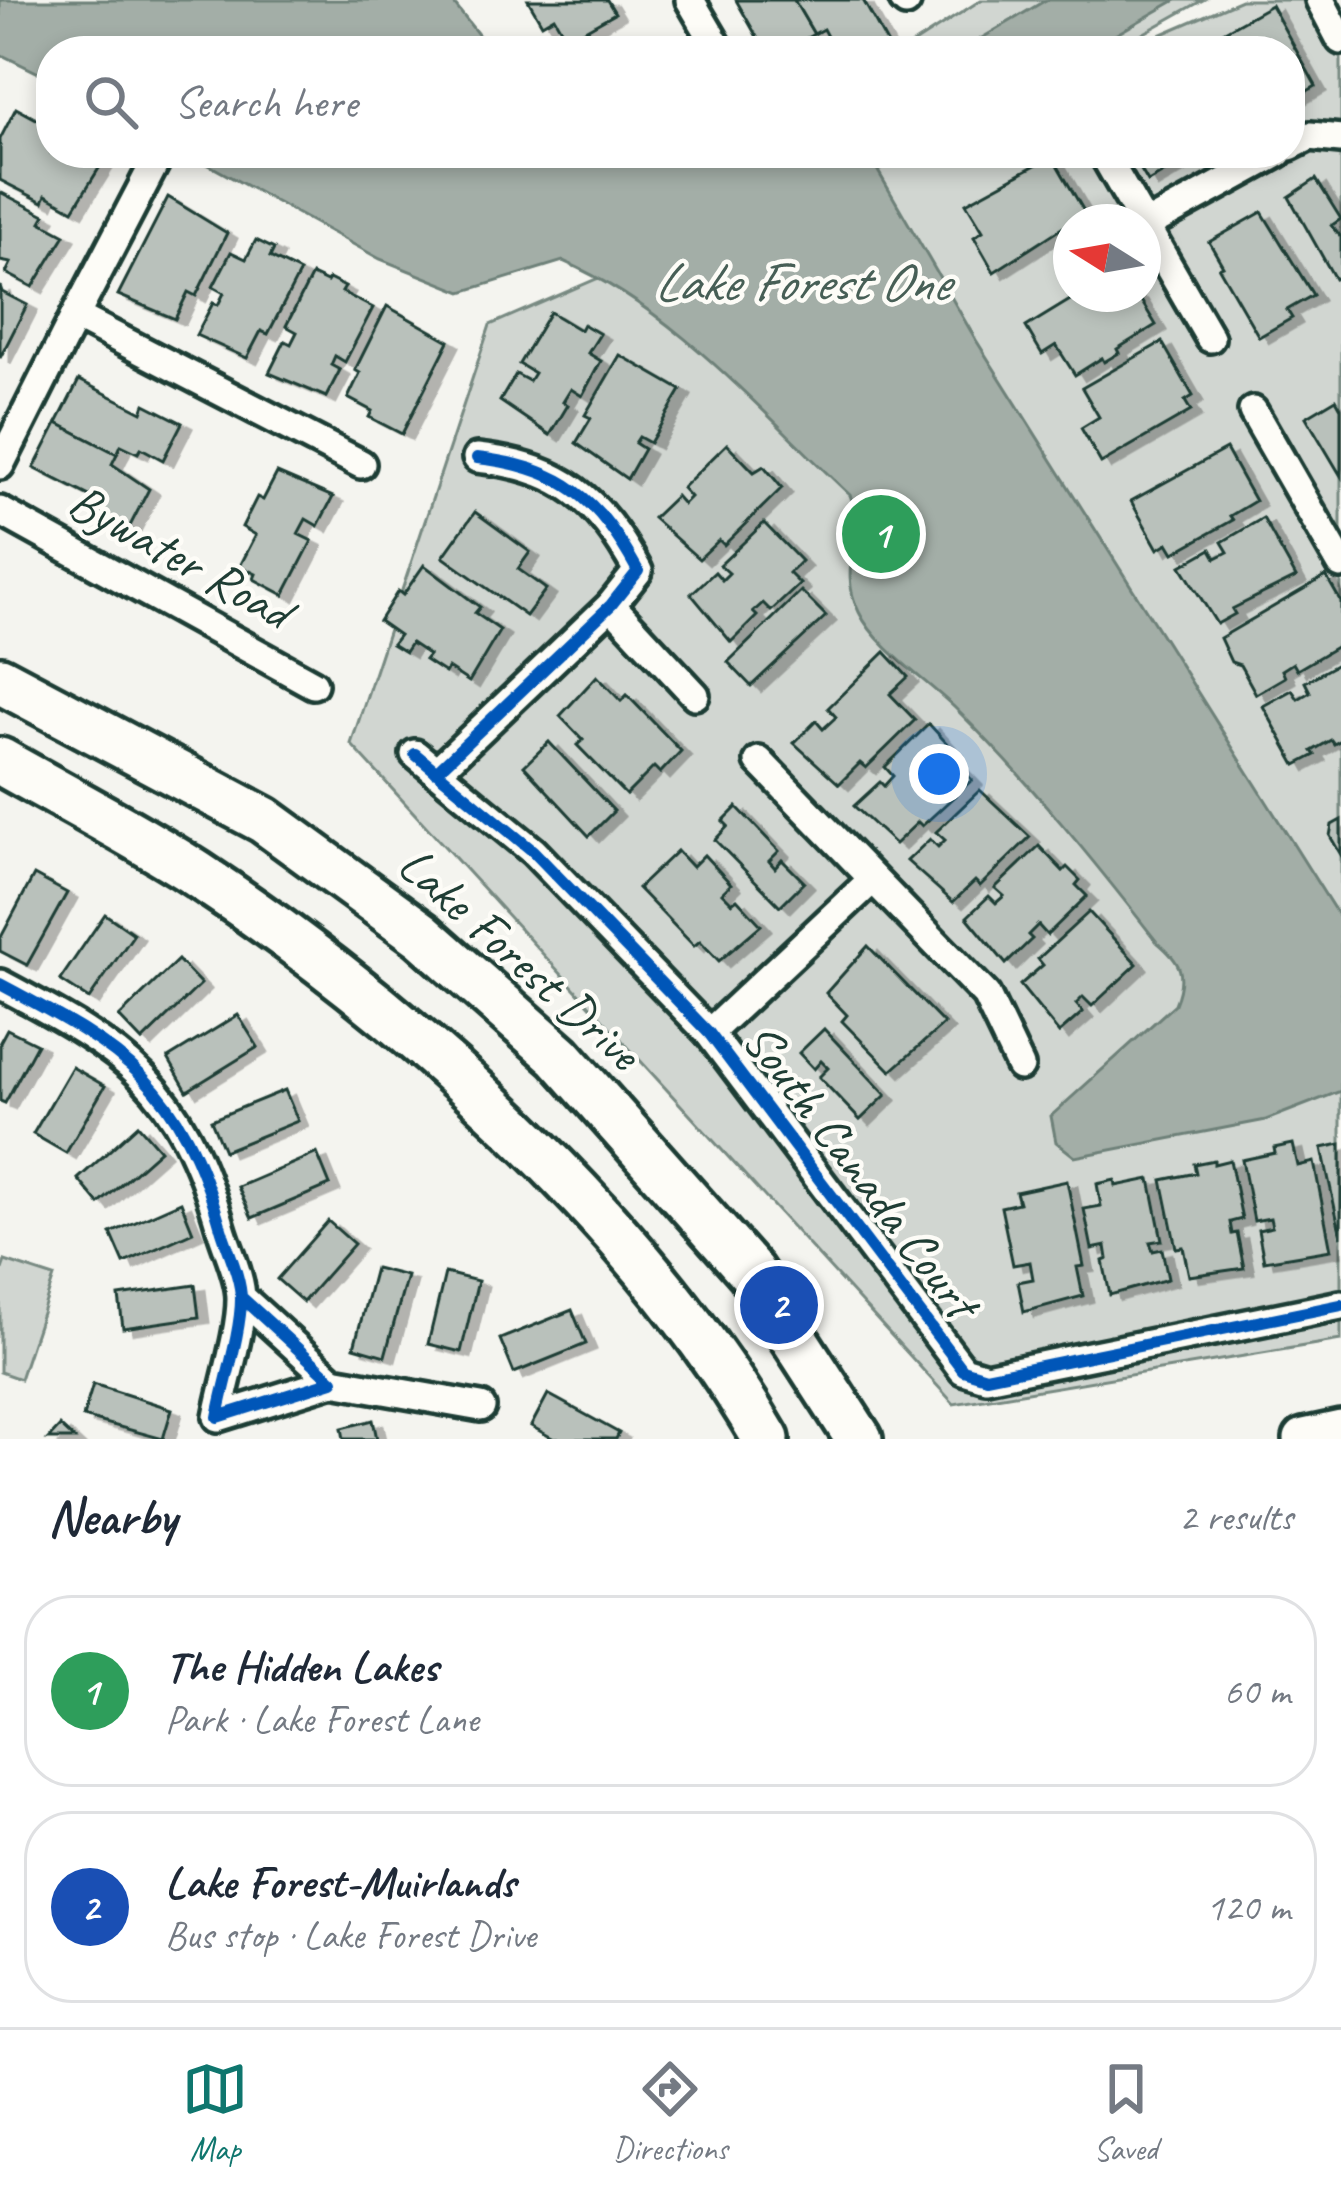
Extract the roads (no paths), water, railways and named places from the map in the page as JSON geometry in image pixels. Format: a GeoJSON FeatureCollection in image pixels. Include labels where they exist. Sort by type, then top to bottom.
{"type":"FeatureCollection","features":[{"type":"Feature","properties":{"kind":"main road","name":"Lake Forest Drive"},"geometry":{"type":"LineString","coordinates":[[0,680],[264,820],[440,950],[559,1056],[751,1271],[859,1439]]}},
{"type":"Feature","properties":{"kind":"main road"},"geometry":{"type":"LineString","coordinates":[[0,761],[196,873],[378,1005],[599,1214],[731,1378],[766,1439]]}},
{"type":"Feature","properties":{"kind":"main road"},"geometry":{"type":"LineString","coordinates":[[1304,1439],[1341,1431]]}},
{"type":"Feature","properties":{"kind":"street"},"geometry":{"type":"LineString","coordinates":[[691,0],[711,36]]}},
{"type":"Feature","properties":{"kind":"street"},"geometry":{"type":"LineString","coordinates":[[1319,0],[1341,40]]}},
{"type":"Feature","properties":{"kind":"street"},"geometry":{"type":"LineString","coordinates":[[1305,138],[1341,139]]}},
{"type":"Feature","properties":{"kind":"street"},"geometry":{"type":"LineString","coordinates":[[0,465],[152,168]]}},
{"type":"Feature","properties":{"kind":"street"},"geometry":{"type":"LineString","coordinates":[[1112,168],[1132,204]]}},
{"type":"Feature","properties":{"kind":"street"},"geometry":{"type":"LineString","coordinates":[[1161,217],[1251,168]]}},
{"type":"Feature","properties":{"kind":"street"},"geometry":{"type":"LineString","coordinates":[[1161,254],[1210,338]]}},
{"type":"Feature","properties":{"kind":"street"},"geometry":{"type":"LineString","coordinates":[[76,316],[361,464]]}},
{"type":"Feature","properties":{"kind":"street"},"geometry":{"type":"LineString","coordinates":[[1253,411],[1340,562]]}},
{"type":"Feature","properties":{"kind":"street"},"geometry":{"type":"LineString","coordinates":[[477,458],[539,470],[604,514],[638,571],[610,605],[694,694]]}},
{"type":"Feature","properties":{"kind":"street","name":"Bywater Road"},"geometry":{"type":"LineString","coordinates":[[0,512],[313,684]]}},
{"type":"Feature","properties":{"kind":"street","name":"South Canada Court"},"geometry":{"type":"LineString","coordinates":[[610,605],[425,763],[532,851],[710,1033],[963,1370],[986,1377],[1341,1305]]}},
{"type":"Feature","properties":{"kind":"street"},"geometry":{"type":"LineString","coordinates":[[759,761],[986,994],[1020,1066]]}},
{"type":"Feature","properties":{"kind":"street"},"geometry":{"type":"LineString","coordinates":[[710,1033],[873,878]]}},
{"type":"Feature","properties":{"kind":"street"},"geometry":{"type":"LineString","coordinates":[[0,984],[113,1049],[157,1090],[204,1169],[241,1297],[210,1428]]}},
{"type":"Feature","properties":{"kind":"street"},"geometry":{"type":"LineString","coordinates":[[241,1297],[333,1381]]}},
{"type":"Feature","properties":{"kind":"street"},"geometry":{"type":"LineString","coordinates":[[210,1428],[333,1381],[482,1407]]}},
{"type":"Feature","properties":{"kind":"water"},"geometry":{"type":"Polygon","coordinates":[[[0,0],[451,0],[479,36],[36,36],[36,72],[0,54],[0,0]]]}},
{"type":"Feature","properties":{"kind":"water"},"geometry":{"type":"Polygon","coordinates":[[[1046,0],[1176,0],[1113,36],[985,36],[1046,0]]]}},
{"type":"Feature","properties":{"kind":"water","name":"Lake Forest One"},"geometry":{"type":"Polygon","coordinates":[[[214,168],[883,168],[878,171],[976,340],[1341,920],[1341,1091],[1266,1120],[1075,1157],[1056,1142],[1051,1116],[1175,1004],[1180,969],[1010,765],[867,625],[850,580],[855,524],[850,495],[680,335],[604,282],[563,261],[462,292],[380,259],[214,168]]]}},
{"type":"Feature","properties":{"kind":"place","name":"The Hidden Lakes"},"geometry":{"type":"Point","coordinates":[881,534]}},
{"type":"Feature","properties":{"kind":"place","name":"Lake Forest-Muirlands"},"geometry":{"type":"Point","coordinates":[779,1305]}}]}
